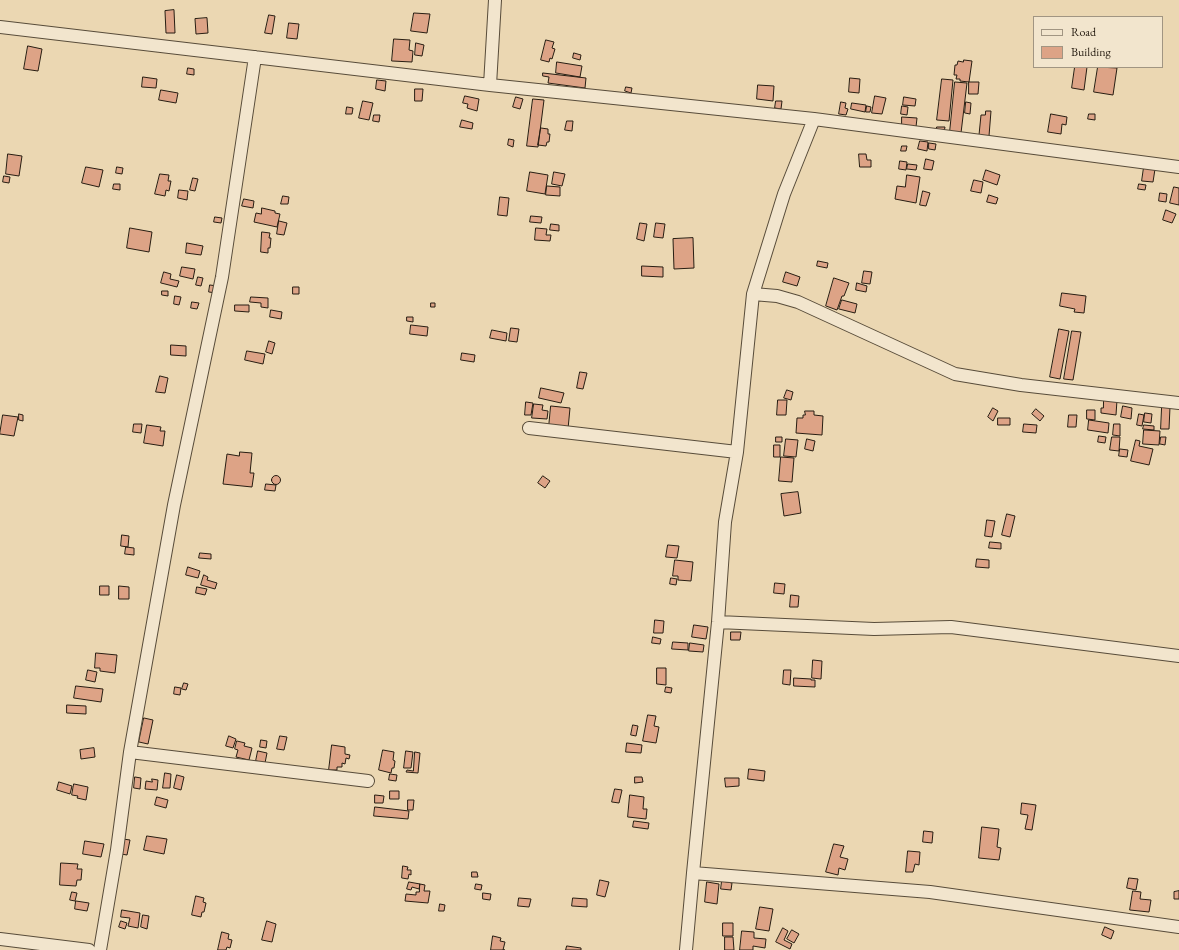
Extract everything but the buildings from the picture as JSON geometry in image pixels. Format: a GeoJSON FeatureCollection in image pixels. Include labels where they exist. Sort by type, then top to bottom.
{"type":"FeatureCollection","features":[{"type":"Feature","properties":{"kind":"street"},"geometry":{"type":"LineString","coordinates":[[490,85],[495,0]]}},
{"type":"Feature","properties":{"kind":"street"},"geometry":{"type":"LineString","coordinates":[[0,27],[490,85],[814,118],[1179,167]]}},
{"type":"Feature","properties":{"kind":"street"},"geometry":{"type":"LineString","coordinates":[[100,950],[117,850],[130,752],[174,505],[222,277],[255,57]]}},
{"type":"Feature","properties":{"kind":"street"},"geometry":{"type":"LineString","coordinates":[[686,950],[718,622],[725,522],[737,452],[753,294],[784,194],[814,118]]}},
{"type":"Feature","properties":{"kind":"street"},"geometry":{"type":"LineString","coordinates":[[753,294],[777,296],[798,302],[955,374],[1021,385],[1179,404]]}},
{"type":"Feature","properties":{"kind":"street"},"geometry":{"type":"LineString","coordinates":[[529,428],[737,452]]}},
{"type":"Feature","properties":{"kind":"street"},"geometry":{"type":"LineString","coordinates":[[718,622],[874,629],[951,627],[1179,656]]}},
{"type":"Feature","properties":{"kind":"street"},"geometry":{"type":"LineString","coordinates":[[130,752],[368,781]]}},
{"type":"Feature","properties":{"kind":"street"},"geometry":{"type":"LineString","coordinates":[[693,873],[930,892],[1179,927]]}},
{"type":"Feature","properties":{"kind":"street"},"geometry":{"type":"LineString","coordinates":[[0,939],[89,950]]}}]}
